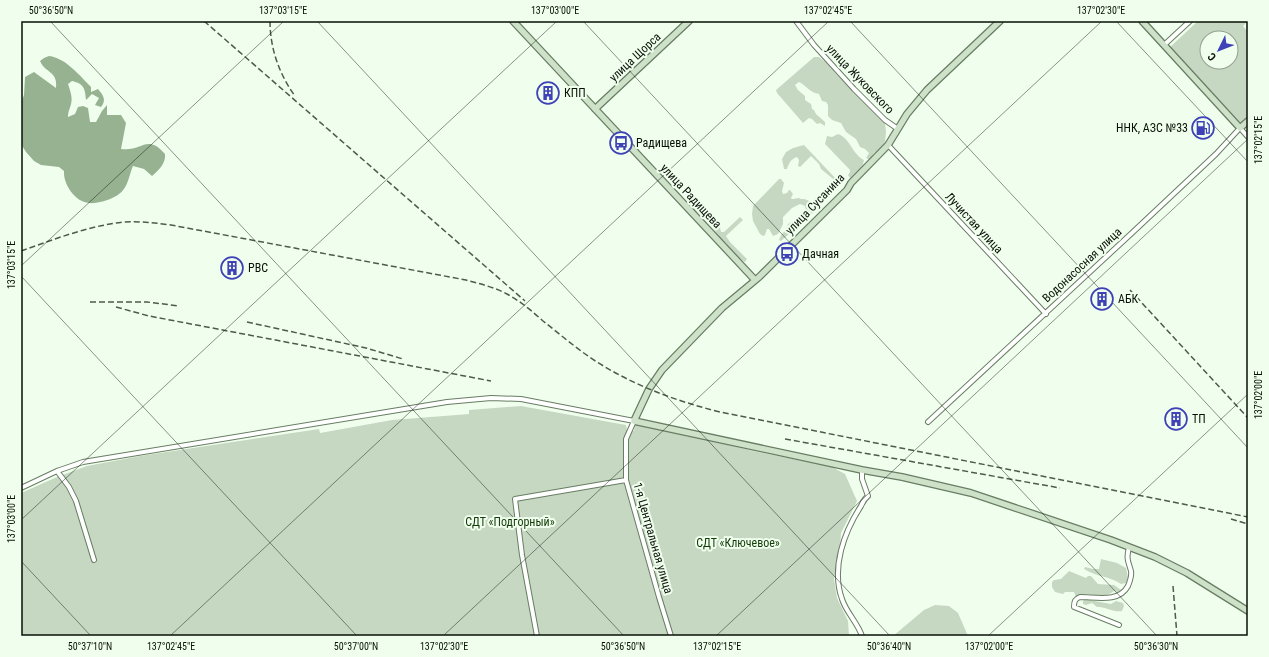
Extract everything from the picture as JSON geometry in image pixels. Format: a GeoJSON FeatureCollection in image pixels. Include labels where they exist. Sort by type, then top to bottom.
{"type":"FeatureCollection","features":[{"type":"Feature","properties":{"kind":"street","name":"улица Радищева"},"geometry":{"type":"LineString","coordinates":[[513,21],[755,280]]}},
{"type":"Feature","properties":{"kind":"street","name":"улица Щорса"},"geometry":{"type":"LineString","coordinates":[[595,109],[689,21]]}},
{"type":"Feature","properties":{"kind":"street","name":"улица Жуковского"},"geometry":{"type":"LineString","coordinates":[[796,21],[814,45],[854,89],[885,120],[898,129]]}},
{"type":"Feature","properties":{"kind":"street","name":"улица Сусанина"},"geometry":{"type":"LineString","coordinates":[[634,422],[648,389],[662,370],[722,308],[755,280],[847,190],[851,183],[888,145],[907,114],[927,90],[1000,21]]}},
{"type":"Feature","properties":{"kind":"street"},"geometry":{"type":"LineString","coordinates":[[1142,21],[1248,137]]}},
{"type":"Feature","properties":{"kind":"street"},"geometry":{"type":"LineString","coordinates":[[1164,45],[1190,21]]}},
{"type":"Feature","properties":{"kind":"street","name":"Водонасосная улица"},"geometry":{"type":"LineString","coordinates":[[928,422],[1046,314],[1216,154],[1248,121]]}},
{"type":"Feature","properties":{"kind":"street","name":"Лучистая улица"},"geometry":{"type":"LineString","coordinates":[[888,145],[1046,314]]}},
{"type":"Feature","properties":{"kind":"street"},"geometry":{"type":"LineString","coordinates":[[21,488],[57,471],[83,462],[115,456],[419,406],[491,398],[521,399],[902,477],[971,493],[1155,557],[1187,573],[1248,611]]}},
{"type":"Feature","properties":{"kind":"street","name":"1-я Центральная улица"},"geometry":{"type":"LineString","coordinates":[[634,422],[626,439],[626,480],[671,636]]}},
{"type":"Feature","properties":{"kind":"street"},"geometry":{"type":"LineString","coordinates":[[862,470],[862,479],[868,496],[864,499],[853,517],[848,530],[838,569],[841,596],[846,610],[860,630],[862,636]]}},
{"type":"Feature","properties":{"kind":"street"},"geometry":{"type":"LineString","coordinates":[[57,471],[69,487],[76,501],[94,560]]}},
{"type":"Feature","properties":{"kind":"street"},"geometry":{"type":"LineString","coordinates":[[537,636],[522,555],[516,499],[626,480]]}},
{"type":"Feature","properties":{"kind":"street"},"geometry":{"type":"LineString","coordinates":[[1119,625],[1074,607],[1074,602],[1080,597],[1110,598],[1118,596],[1126,590],[1131,576],[1128,563],[1129,547]]}},
{"type":"Feature","properties":{"kind":"green space"},"geometry":{"type":"Polygon","coordinates":[[[1198,21],[1248,21],[1243,26],[1248,32],[1248,116],[1241,123],[1170,47],[1198,21]]]}},
{"type":"Feature","properties":{"kind":"green space"},"geometry":{"type":"Polygon","coordinates":[[[814,57],[819,57],[827,63],[885,123],[885,142],[880,150],[874,153],[870,160],[866,158],[869,153],[860,147],[856,139],[846,132],[841,123],[832,120],[828,116],[828,105],[826,102],[822,101],[819,94],[813,92],[799,82],[795,85],[805,96],[805,100],[811,104],[812,109],[816,114],[825,122],[825,126],[820,123],[817,124],[809,118],[803,123],[777,93],[776,90],[814,57]]]}},
{"type":"Feature","properties":{"kind":"green space"},"geometry":{"type":"Polygon","coordinates":[[[838,134],[846,139],[857,154],[864,160],[862,168],[852,178],[848,175],[850,170],[825,144],[827,136],[832,137],[838,134]]]}},
{"type":"Feature","properties":{"kind":"green space"},"geometry":{"type":"Polygon","coordinates":[[[804,145],[838,181],[838,183],[821,169],[819,164],[811,156],[800,167],[798,166],[799,160],[797,157],[790,162],[787,169],[784,169],[782,159],[786,152],[804,145]]]}},
{"type":"Feature","properties":{"kind":"green space"},"geometry":{"type":"Polygon","coordinates":[[[779,179],[781,179],[784,183],[782,191],[783,194],[790,190],[793,194],[792,199],[806,199],[810,201],[815,208],[814,212],[781,241],[779,240],[788,224],[801,217],[806,210],[805,206],[800,204],[792,208],[783,217],[783,224],[778,234],[773,236],[769,229],[767,229],[765,235],[763,236],[760,234],[753,221],[752,214],[753,206],[779,179]]]}},
{"type":"Feature","properties":{"kind":"green space"},"geometry":{"type":"Polygon","coordinates":[[[692,195],[696,198],[712,220],[721,225],[721,232],[724,232],[740,217],[743,220],[726,236],[747,259],[745,262],[737,256],[720,238],[710,223],[691,206],[688,198],[692,195]]]}},
{"type":"Feature","properties":{"kind":"green space"},"geometry":{"type":"Polygon","coordinates":[[[521,406],[626,425],[627,430],[634,431],[635,424],[680,433],[753,451],[832,467],[845,474],[857,501],[841,533],[840,548],[834,579],[837,598],[848,621],[849,636],[21,636],[21,493],[87,466],[140,456],[319,429],[320,433],[392,420],[469,414],[469,410],[521,406]]]}},
{"type":"Feature","properties":{"kind":"green space"},"geometry":{"type":"Polygon","coordinates":[[[1101,559],[1117,563],[1126,568],[1128,577],[1126,583],[1121,584],[1117,581],[1093,574],[1084,569],[1085,567],[1099,569],[1101,559]]]}},
{"type":"Feature","properties":{"kind":"green space"},"geometry":{"type":"Polygon","coordinates":[[[1069,571],[1086,578],[1091,576],[1098,584],[1114,585],[1121,590],[1105,595],[1081,595],[1076,597],[1074,592],[1065,592],[1063,594],[1055,592],[1052,587],[1052,582],[1054,580],[1061,579],[1069,571]]]}},
{"type":"Feature","properties":{"kind":"green space"},"geometry":{"type":"Polygon","coordinates":[[[1084,599],[1111,604],[1116,601],[1123,603],[1124,606],[1122,611],[1116,611],[1103,607],[1097,607],[1092,603],[1086,605],[1083,604],[1084,599]]]}},
{"type":"Feature","properties":{"kind":"green space"},"geometry":{"type":"Polygon","coordinates":[[[935,605],[949,606],[958,613],[968,636],[893,636],[924,610],[935,605]]]}},
{"type":"Feature","properties":{"kind":"shaded area"},"geometry":{"type":"Polygon","coordinates":[[[49,56],[55,57],[67,64],[91,87],[91,92],[98,89],[104,98],[104,102],[101,107],[95,105],[99,98],[92,94],[86,100],[83,87],[72,81],[68,84],[72,99],[68,117],[75,114],[78,107],[83,106],[88,108],[90,122],[96,122],[107,105],[107,115],[121,115],[126,123],[121,149],[134,148],[149,144],[159,148],[165,154],[163,163],[152,176],[144,169],[133,166],[126,185],[119,194],[105,201],[89,203],[79,199],[71,192],[64,176],[64,171],[59,167],[41,165],[34,161],[26,152],[21,144],[21,103],[24,95],[25,77],[34,72],[56,88],[55,78],[40,61],[49,56]]]}},
{"type":"Feature","properties":{"kind":"railway"},"geometry":{"type":"LineString","coordinates":[[204,21],[525,301]]}},
{"type":"Feature","properties":{"kind":"railway"},"geometry":{"type":"LineString","coordinates":[[270,21],[270,31],[276,60],[284,79],[295,96]]}},
{"type":"Feature","properties":{"kind":"railway"},"geometry":{"type":"LineString","coordinates":[[21,251],[98,227],[124,222],[142,222],[171,225],[466,280],[492,288],[512,297],[526,306],[583,352],[611,371],[656,392],[688,403],[720,412],[1248,517]]}},
{"type":"Feature","properties":{"kind":"railway"},"geometry":{"type":"LineString","coordinates":[[1130,290],[1248,418]]}},
{"type":"Feature","properties":{"kind":"railway"},"geometry":{"type":"LineString","coordinates":[[90,302],[147,302],[179,306]]}},
{"type":"Feature","properties":{"kind":"railway"},"geometry":{"type":"LineString","coordinates":[[116,307],[149,316],[491,381]]}},
{"type":"Feature","properties":{"kind":"railway"},"geometry":{"type":"LineString","coordinates":[[247,322],[366,348],[403,359]]}},
{"type":"Feature","properties":{"kind":"railway"},"geometry":{"type":"LineString","coordinates":[[785,439],[1060,488]]}},
{"type":"Feature","properties":{"kind":"railway"},"geometry":{"type":"LineString","coordinates":[[1231,519],[1248,524]]}},
{"type":"Feature","properties":{"kind":"railway"},"geometry":{"type":"LineString","coordinates":[[1173,586],[1177,636]]}},
{"type":"Feature","properties":{"kind":"place","name":"КПП"},"geometry":{"type":"Point","coordinates":[548,93]}},
{"type":"Feature","properties":{"kind":"place","name":"ННК, АЗС №33"},"geometry":{"type":"Point","coordinates":[1203,128]}},
{"type":"Feature","properties":{"kind":"place","name":"Радищева"},"geometry":{"type":"Point","coordinates":[621,143]}},
{"type":"Feature","properties":{"kind":"place","name":"Дачная"},"geometry":{"type":"Point","coordinates":[787,254]}},
{"type":"Feature","properties":{"kind":"place","name":"РВС"},"geometry":{"type":"Point","coordinates":[232,268]}},
{"type":"Feature","properties":{"kind":"place","name":"АБК"},"geometry":{"type":"Point","coordinates":[1102,299]}},
{"type":"Feature","properties":{"kind":"place","name":"ТП"},"geometry":{"type":"Point","coordinates":[1176,419]}},
{"type":"Feature","properties":{"kind":"park label","name":"СДТ «Подгорный»"},"geometry":{"type":"Point","coordinates":[510,522]}},
{"type":"Feature","properties":{"kind":"park label","name":"СДТ «Ключевое»"},"geometry":{"type":"Point","coordinates":[738,543]}}]}
